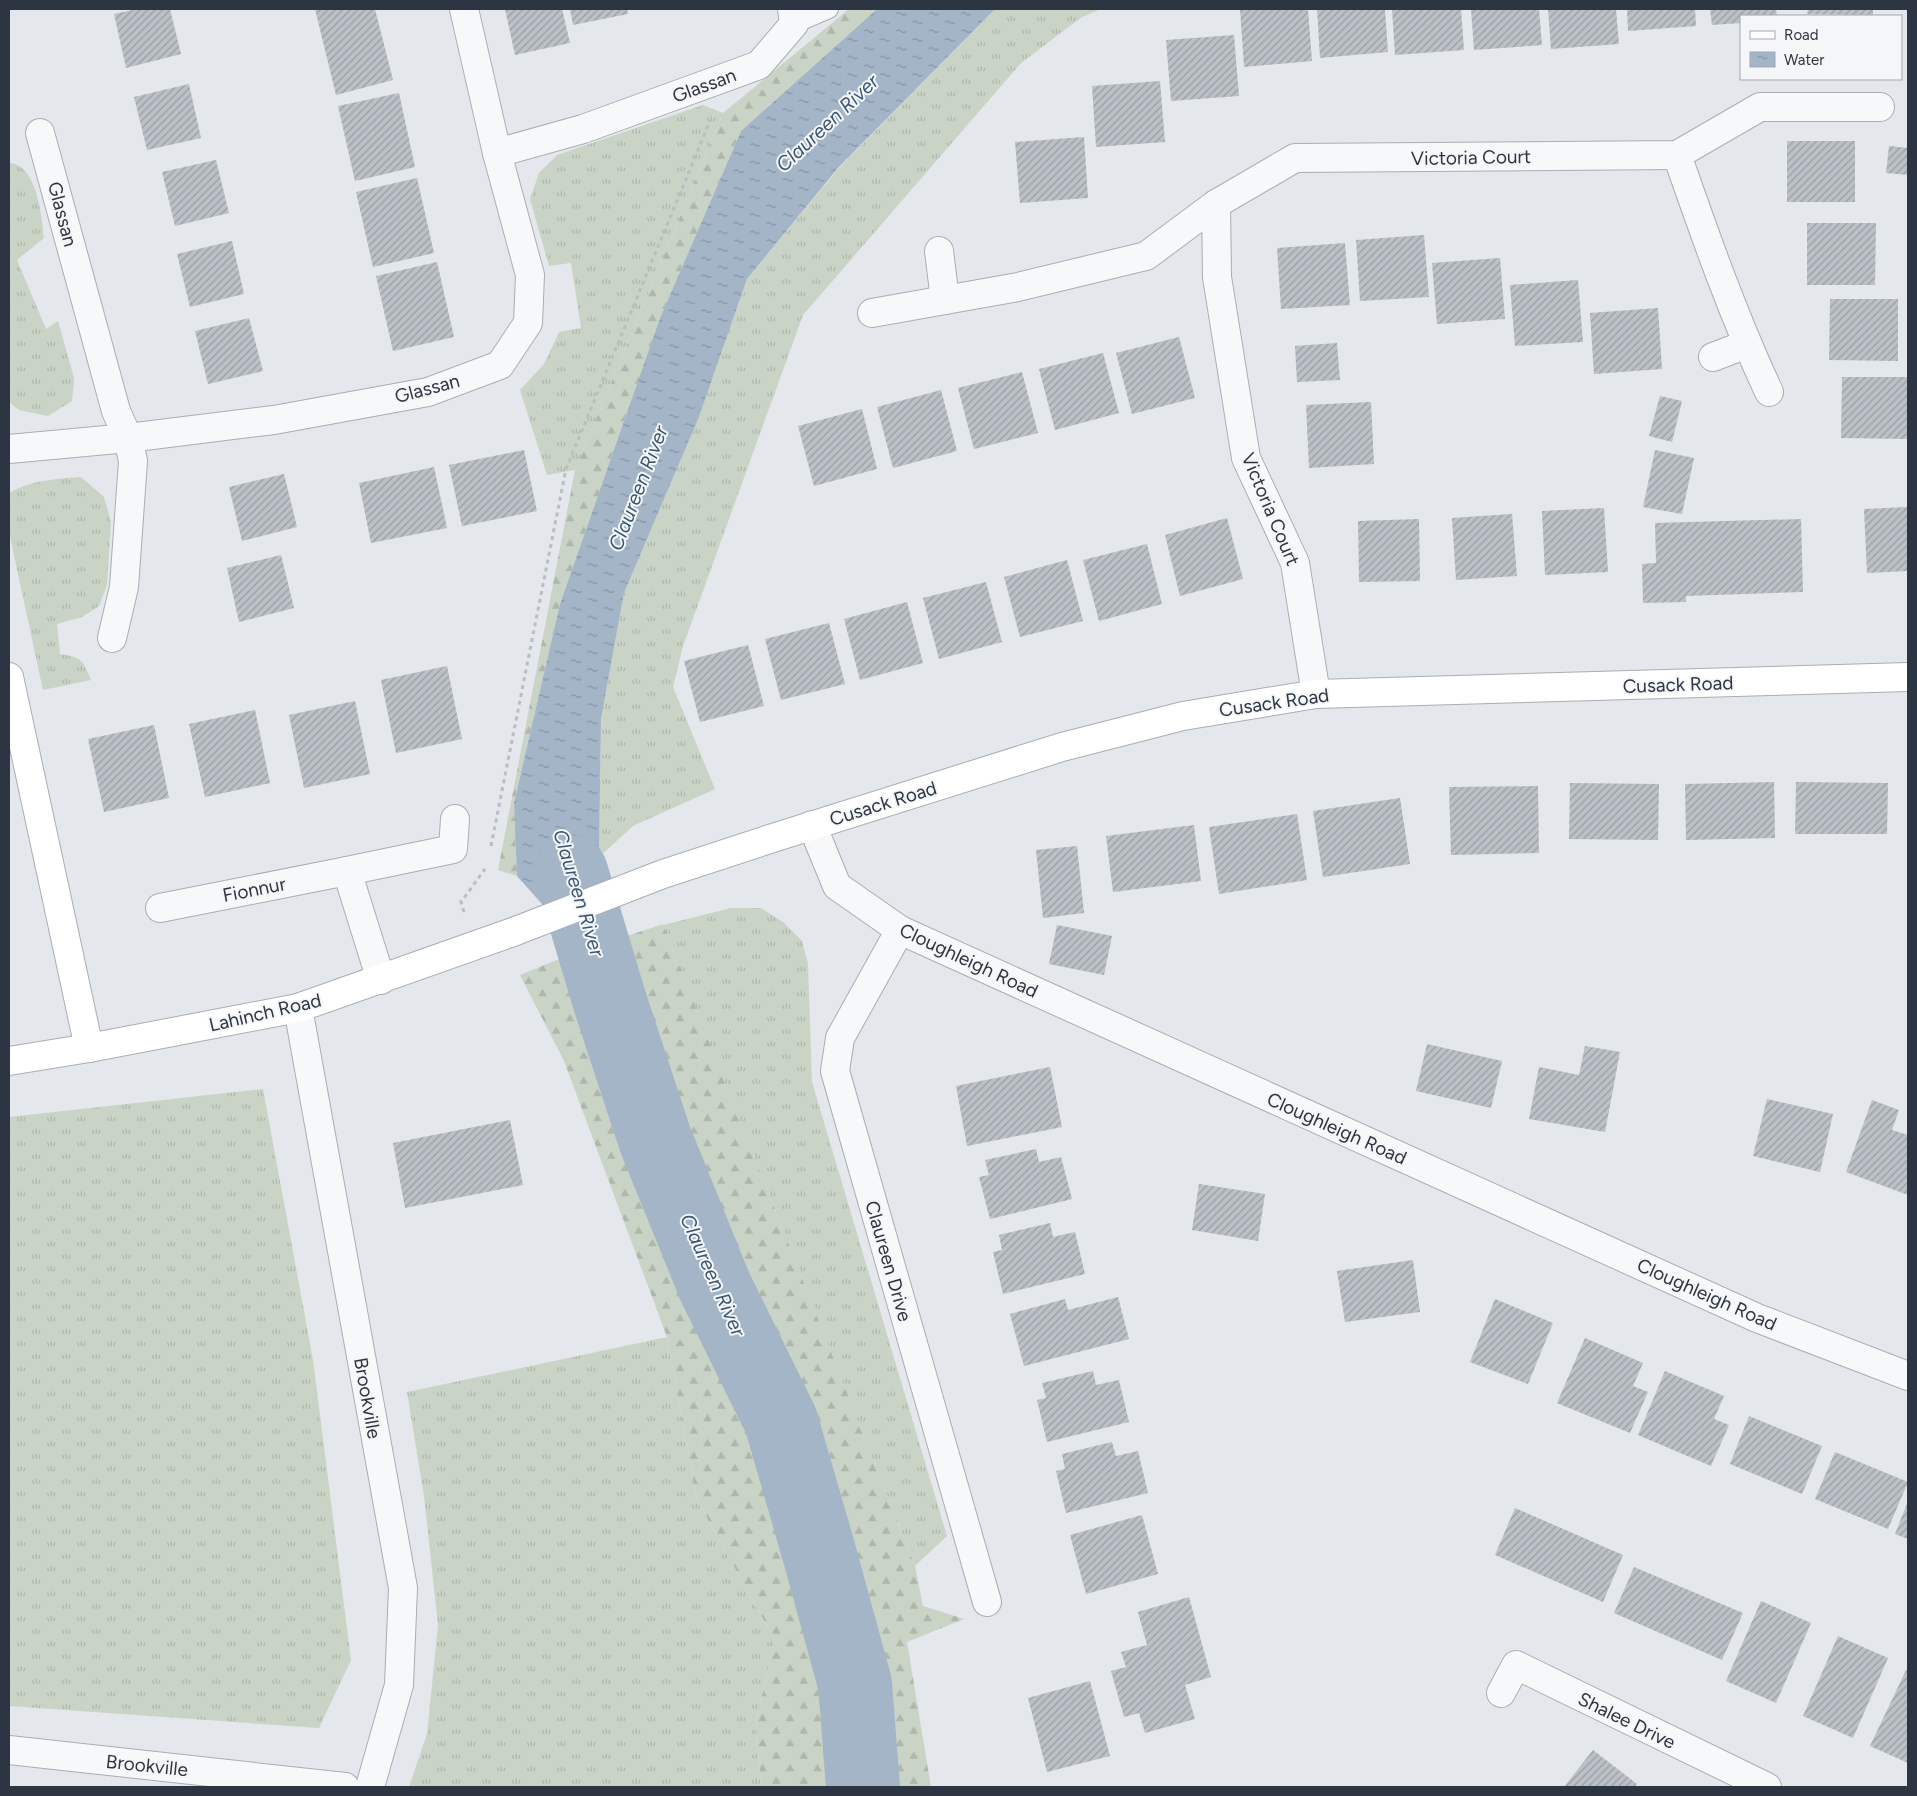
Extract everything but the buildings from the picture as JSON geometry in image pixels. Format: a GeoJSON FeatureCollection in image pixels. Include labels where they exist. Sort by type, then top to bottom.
{"type":"FeatureCollection","features":[{"type":"Feature","properties":{"kind":"main road"},"geometry":{"type":"LineString","coordinates":[[9,677],[89,1048]]}},
{"type":"Feature","properties":{"kind":"main road","name":"Cusack Road"},"geometry":{"type":"LineString","coordinates":[[513,932],[664,874],[812,825],[1071,745],[1183,716],[1316,694],[1908,677]]}},
{"type":"Feature","properties":{"kind":"main road","name":"Lahinch Road"},"geometry":{"type":"LineString","coordinates":[[9,1061],[89,1048],[298,1008],[513,932]]}},
{"type":"Feature","properties":{"kind":"street","name":"Glassan"},"geometry":{"type":"LineString","coordinates":[[9,449],[128,438],[274,420],[428,392],[500,365],[528,323],[530,276],[497,152],[464,9]]}},
{"type":"Feature","properties":{"kind":"street","name":"Glassan"},"geometry":{"type":"LineString","coordinates":[[497,152],[583,129],[759,65],[793,16]]}},
{"type":"Feature","properties":{"kind":"street","name":"Victoria Court"},"geometry":{"type":"LineString","coordinates":[[872,313],[1018,287],[1146,256],[1216,204],[1295,158],[1677,155],[1760,107],[1880,107]]}},
{"type":"Feature","properties":{"kind":"street","name":"Glassan"},"geometry":{"type":"LineString","coordinates":[[40,133],[116,411],[128,438],[133,461],[124,587],[112,638]]}},
{"type":"Feature","properties":{"kind":"street"},"geometry":{"type":"LineString","coordinates":[[1677,155],[1747,344],[1769,392]]}},
{"type":"Feature","properties":{"kind":"street","name":"Victoria Court"},"geometry":{"type":"LineString","coordinates":[[1216,204],[1217,277],[1246,458],[1296,562],[1316,694]]}},
{"type":"Feature","properties":{"kind":"street"},"geometry":{"type":"LineString","coordinates":[[939,251],[945,300]]}},
{"type":"Feature","properties":{"kind":"street"},"geometry":{"type":"LineString","coordinates":[[1713,357],[1747,344]]}},
{"type":"Feature","properties":{"kind":"street","name":"Fionnur"},"geometry":{"type":"LineString","coordinates":[[160,908],[453,849],[455,819]]}},
{"type":"Feature","properties":{"kind":"street","name":"Cloughleigh Road"},"geometry":{"type":"LineString","coordinates":[[812,825],[837,886],[900,930],[1757,1318],[1908,1376]]}},
{"type":"Feature","properties":{"kind":"street"},"geometry":{"type":"LineString","coordinates":[[347,871],[381,980]]}},
{"type":"Feature","properties":{"kind":"street","name":"Claureen Drive"},"geometry":{"type":"LineString","coordinates":[[900,930],[840,1038],[835,1071],[987,1602]]}},
{"type":"Feature","properties":{"kind":"street","name":"Brookville"},"geometry":{"type":"LineString","coordinates":[[298,1008],[403,1588],[399,1685],[370,1787]]}},
{"type":"Feature","properties":{"kind":"street","name":"Shalee Drive"},"geometry":{"type":"LineString","coordinates":[[1501,1693],[1516,1665],[1767,1787]]}},
{"type":"Feature","properties":{"kind":"street","name":"Brookville"},"geometry":{"type":"LineString","coordinates":[[9,1750],[345,1787]]}},
{"type":"Feature","properties":{"kind":"lane"},"geometry":{"type":"LineString","coordinates":[[793,16],[829,9]]}},
{"type":"Feature","properties":{"kind":"path"},"geometry":{"type":"LineString","coordinates":[[490,855],[566,469],[728,77]]}},
{"type":"Feature","properties":{"kind":"path"},"geometry":{"type":"LineString","coordinates":[[476,946],[461,902],[488,865]]}},
{"type":"Feature","properties":{"kind":"green space"},"geometry":{"type":"Polygon","coordinates":[[[849,9],[877,9],[741,131],[660,318],[560,604],[514,803],[517,876],[498,870],[575,470],[723,113],[849,9]]]}},
{"type":"Feature","properties":{"kind":"green space"},"geometry":{"type":"Polygon","coordinates":[[[995,9],[1101,9],[1082,17],[1021,63],[803,315],[683,646],[673,687],[715,789],[633,826],[599,857],[601,719],[624,593],[699,417],[747,279],[838,169],[995,9]]]}},
{"type":"Feature","properties":{"kind":"green space"},"geometry":{"type":"Polygon","coordinates":[[[703,105],[723,113],[575,470],[547,475],[520,390],[544,364],[559,332],[581,328],[571,263],[549,266],[530,199],[539,173],[557,155],[703,105]]]}},
{"type":"Feature","properties":{"kind":"green space"},"geometry":{"type":"Polygon","coordinates":[[[9,163],[18,166],[26,172],[32,182],[42,218],[44,238],[17,260],[46,329],[58,321],[74,378],[72,401],[48,416],[19,410],[9,402],[9,163]]]}},
{"type":"Feature","properties":{"kind":"green space"},"geometry":{"type":"Polygon","coordinates":[[[81,477],[104,497],[111,522],[107,585],[99,606],[82,617],[57,624],[60,654],[77,658],[86,668],[91,680],[43,690],[9,532],[9,493],[35,483],[81,477]]]}},
{"type":"Feature","properties":{"kind":"green space"},"geometry":{"type":"Polygon","coordinates":[[[731,908],[761,908],[783,922],[802,941],[808,964],[812,1082],[947,1536],[915,1566],[663,925],[731,908]]]}},
{"type":"Feature","properties":{"kind":"green space"},"geometry":{"type":"Polygon","coordinates":[[[663,924],[915,1566],[923,1606],[964,1619],[907,1642],[931,1787],[761,1787],[756,1722],[775,1640],[697,1500],[667,1337],[564,1061],[520,975],[559,959],[663,924]]]}},
{"type":"Feature","properties":{"kind":"green space"},"geometry":{"type":"Polygon","coordinates":[[[263,1089],[313,1360],[351,1660],[319,1728],[9,1706],[9,1117],[263,1089]]]}},
{"type":"Feature","properties":{"kind":"green space"},"geometry":{"type":"Polygon","coordinates":[[[667,1337],[697,1500],[775,1640],[756,1722],[761,1787],[409,1787],[427,1734],[438,1625],[424,1496],[407,1392],[667,1337]]]}},
{"type":"Feature","properties":{"kind":"water"},"geometry":{"type":"Polygon","coordinates":[[[877,9],[995,9],[838,168],[747,279],[699,417],[624,593],[601,719],[599,857],[601,970],[517,876],[514,803],[560,604],[660,318],[741,131],[877,9]]]}},
{"type":"Feature","properties":{"kind":"waterway","name":"Claureen River"},"geometry":{"type":"LineString","coordinates":[[571,872],[609,999],[655,1139],[715,1287],[781,1421],[855,1684],[863,1787]]}}]}
